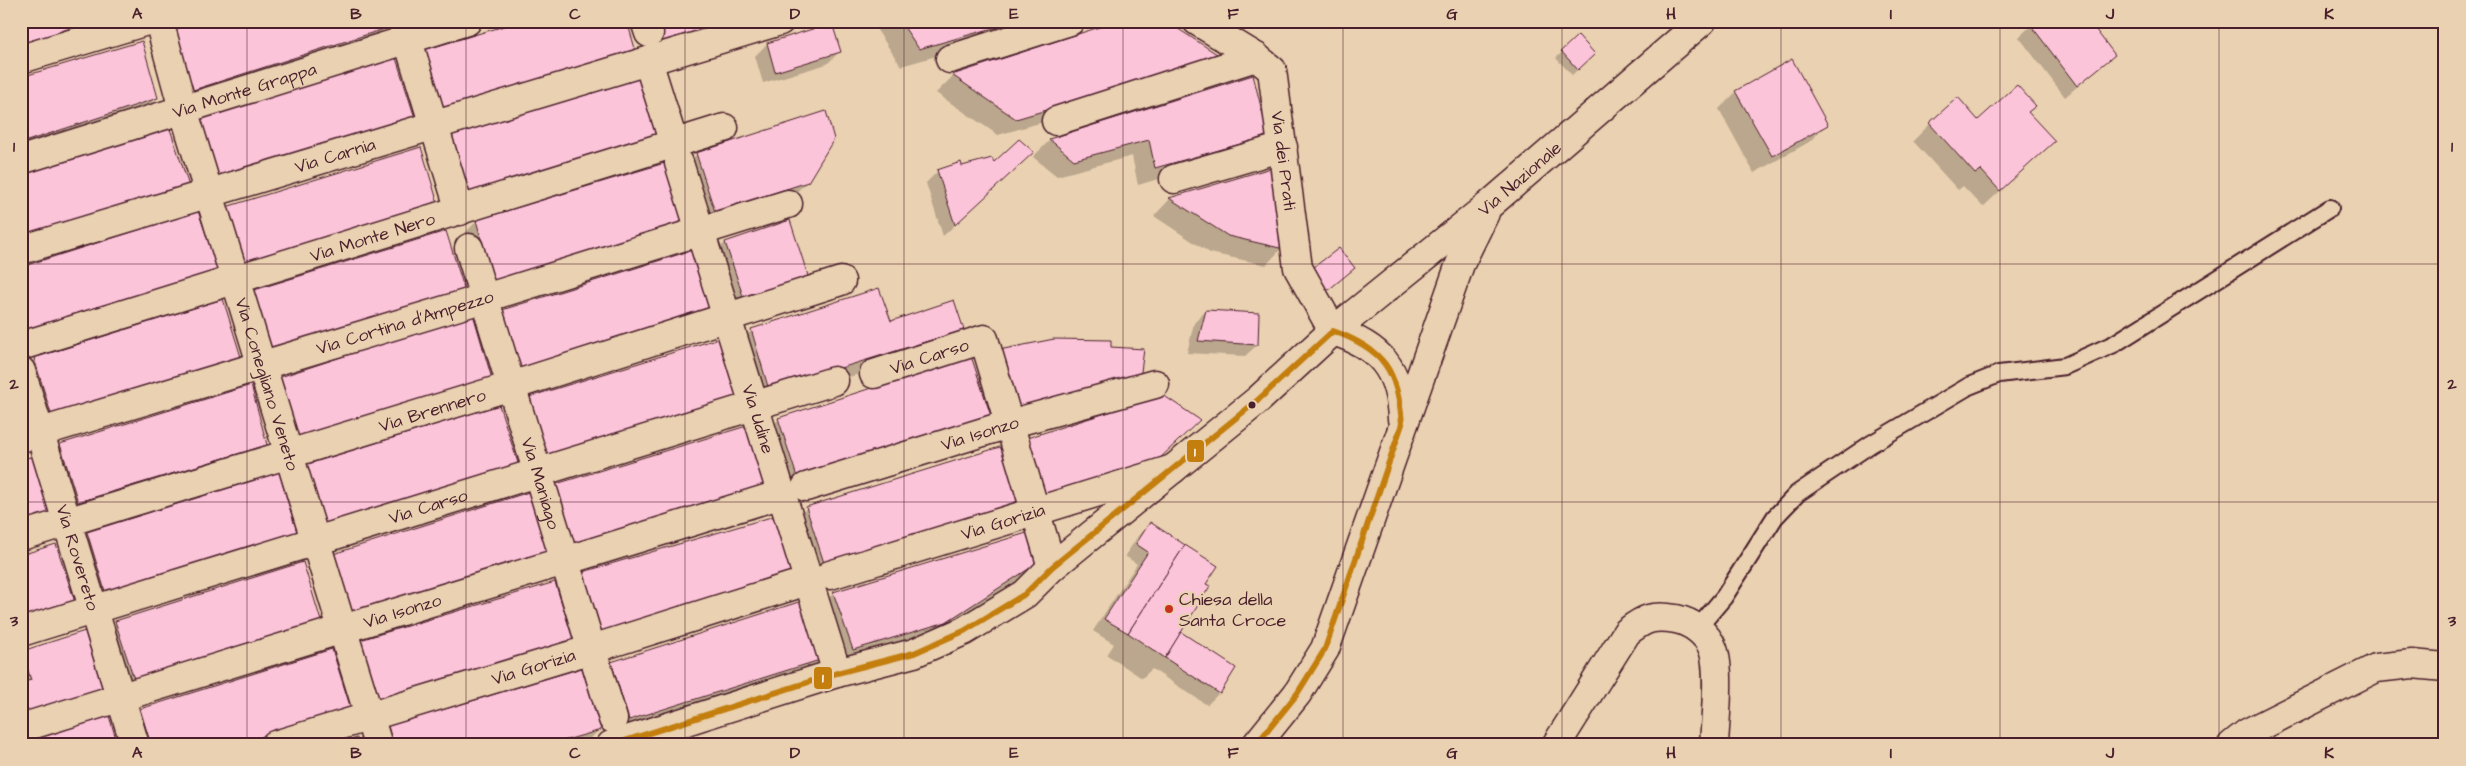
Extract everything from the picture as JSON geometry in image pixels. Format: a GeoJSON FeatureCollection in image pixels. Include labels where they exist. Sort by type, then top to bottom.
{"type":"FeatureCollection","features":[{"type":"Feature","properties":{"kind":"street"},"geometry":{"type":"LineString","coordinates":[[21,60],[147,21]]}},
{"type":"Feature","properties":{"kind":"street","name":"Via Conegliano Veneto"},"geometry":{"type":"LineString","coordinates":[[159,21],[183,109],[211,193],[378,745]]}},
{"type":"Feature","properties":{"kind":"street","name":"Via Monte Grappa"},"geometry":{"type":"LineString","coordinates":[[21,160],[183,109],[404,30],[467,21]]}},
{"type":"Feature","properties":{"kind":"street","name":"Via Carnia"},"geometry":{"type":"LineString","coordinates":[[21,250],[780,21]]}},
{"type":"Feature","properties":{"kind":"street"},"geometry":{"type":"LineString","coordinates":[[950,58],[1070,21]]}},
{"type":"Feature","properties":{"kind":"street","name":"Via dei Prati"},"geometry":{"type":"LineString","coordinates":[[1197,21],[1256,57],[1272,70],[1298,268],[1333,331]]}},
{"type":"Feature","properties":{"kind":"street","name":"Via Nazionale"},"geometry":{"type":"LineString","coordinates":[[616,738],[837,673],[914,653],[964,631],[1025,594],[1052,567],[1177,468],[1258,400],[1333,331],[1488,206],[1702,21]]}},
{"type":"Feature","properties":{"kind":"street"},"geometry":{"type":"LineString","coordinates":[[404,30],[460,211]]}},
{"type":"Feature","properties":{"kind":"street"},"geometry":{"type":"LineString","coordinates":[[1056,121],[1256,57]]}},
{"type":"Feature","properties":{"kind":"street","name":"Via Udine"},"geometry":{"type":"LineString","coordinates":[[648,61],[754,405],[794,490],[837,673]]}},
{"type":"Feature","properties":{"kind":"street","name":"Via Monte Nero"},"geometry":{"type":"LineString","coordinates":[[21,346],[460,211],[676,154],[724,128]]}},
{"type":"Feature","properties":{"kind":"street"},"geometry":{"type":"LineString","coordinates":[[1174,179],[1283,147]]}},
{"type":"Feature","properties":{"kind":"street","name":"Via Cortina d'Ampezzo"},"geometry":{"type":"LineString","coordinates":[[31,435],[788,204]]}},
{"type":"Feature","properties":{"kind":"street"},"geometry":{"type":"LineString","coordinates":[[1256,745],[1297,694],[1325,649],[1402,424],[1460,264],[1488,206]]}},
{"type":"Feature","properties":{"kind":"street","name":"Via Maniago"},"geometry":{"type":"LineString","coordinates":[[469,248],[592,650],[616,738]]}},
{"type":"Feature","properties":{"kind":"street","name":"Via Brennero"},"geometry":{"type":"LineString","coordinates":[[21,536],[511,386],[841,281]]}},
{"type":"Feature","properties":{"kind":"street"},"geometry":{"type":"LineString","coordinates":[[1333,331],[1357,339],[1378,353],[1393,374],[1401,398],[1402,424]]}},
{"type":"Feature","properties":{"kind":"street","name":"Via Carso"},"geometry":{"type":"LineString","coordinates":[[874,374],[984,339],[1009,424]]}},
{"type":"Feature","properties":{"kind":"street","name":"Via Rovereto"},"geometry":{"type":"LineString","coordinates":[[21,371],[31,435],[67,521],[135,745]]}},
{"type":"Feature","properties":{"kind":"street","name":"Via Carso"},"geometry":{"type":"LineString","coordinates":[[21,632],[834,381]]}},
{"type":"Feature","properties":{"kind":"street","name":"Via Isonzo"},"geometry":{"type":"LineString","coordinates":[[21,728],[1009,424],[1155,384]]}},
{"type":"Feature","properties":{"kind":"street"},"geometry":{"type":"LineString","coordinates":[[1009,424],[1052,567]]}},
{"type":"Feature","properties":{"kind":"street","name":"Via Gorizia"},"geometry":{"type":"LineString","coordinates":[[830,575],[1177,468]]}},
{"type":"Feature","properties":{"kind":"street","name":"Via Gorizia"},"geometry":{"type":"LineString","coordinates":[[275,745],[592,650],[792,586]]}},
{"type":"Feature","properties":{"kind":"street"},"geometry":{"type":"LineString","coordinates":[[1556,745],[1627,632],[1644,619],[1663,617],[1688,621],[1707,638],[1713,650],[1716,674],[1714,745]]}},
{"type":"Feature","properties":{"kind":"street"},"geometry":{"type":"LineString","coordinates":[[2232,745],[2247,734],[2376,668],[2412,664],[2445,667]]}},
{"type":"Feature","properties":{"kind":"lane"},"geometry":{"type":"LineString","coordinates":[[1698,629],[1724,598],[1775,517],[1798,493],[1870,444],[1969,386],[1999,374],[2065,366],[2114,344],[2330,208]]}},
{"type":"Feature","properties":{"kind":"building"},"geometry":{"type":"Polygon","coordinates":[[[21,21],[92,21],[21,44],[21,21]]]}},
{"type":"Feature","properties":{"kind":"building"},"geometry":{"type":"Polygon","coordinates":[[[201,21],[384,21],[387,28],[190,91],[170,31],[201,21]]]}},
{"type":"Feature","properties":{"kind":"building"},"geometry":{"type":"Polygon","coordinates":[[[521,21],[627,21],[636,52],[442,109],[424,50],[521,21]]]}},
{"type":"Feature","properties":{"kind":"building"},"geometry":{"type":"Polygon","coordinates":[[[656,21],[725,21],[726,26],[664,45],[656,21]]]}},
{"type":"Feature","properties":{"kind":"building"},"geometry":{"type":"Polygon","coordinates":[[[900,21],[1018,21],[919,49],[900,21]]]}},
{"type":"Feature","properties":{"kind":"building"},"geometry":{"type":"Polygon","coordinates":[[[1118,21],[1166,21],[1223,58],[1016,119],[952,75],[1118,21]]]}},
{"type":"Feature","properties":{"kind":"building"},"geometry":{"type":"Polygon","coordinates":[[[2034,21],[2089,21],[2115,55],[2077,86],[2030,24],[2034,21]]]}},
{"type":"Feature","properties":{"kind":"building"},"geometry":{"type":"Polygon","coordinates":[[[832,23],[841,52],[775,72],[767,43],[832,23]]]}},
{"type":"Feature","properties":{"kind":"building"},"geometry":{"type":"Polygon","coordinates":[[[1578,35],[1595,54],[1578,70],[1561,51],[1578,35]]]}},
{"type":"Feature","properties":{"kind":"building"},"geometry":{"type":"Polygon","coordinates":[[[142,41],[158,98],[21,143],[21,77],[142,41]]]}},
{"type":"Feature","properties":{"kind":"building"},"geometry":{"type":"Polygon","coordinates":[[[395,55],[415,118],[216,179],[197,117],[395,55]]]}},
{"type":"Feature","properties":{"kind":"building"},"geometry":{"type":"Polygon","coordinates":[[[1792,59],[1828,125],[1772,156],[1735,91],[1792,59]]]}},
{"type":"Feature","properties":{"kind":"building"},"geometry":{"type":"Polygon","coordinates":[[[1253,75],[1268,135],[1255,140],[1155,168],[1149,140],[1074,160],[1049,139],[1253,75]]]}},
{"type":"Feature","properties":{"kind":"building"},"geometry":{"type":"Polygon","coordinates":[[[645,77],[665,137],[469,196],[449,136],[645,77]]]}},
{"type":"Feature","properties":{"kind":"building"},"geometry":{"type":"Polygon","coordinates":[[[2017,85],[2036,106],[2028,112],[2055,141],[2000,191],[1981,170],[1975,174],[1929,123],[1958,97],[1978,120],[2017,85]]]}},
{"type":"Feature","properties":{"kind":"building"},"geometry":{"type":"Polygon","coordinates":[[[826,111],[834,139],[808,182],[715,212],[696,153],[826,111]]]}},
{"type":"Feature","properties":{"kind":"building"},"geometry":{"type":"Polygon","coordinates":[[[169,126],[189,186],[21,238],[21,172],[169,126]]]}},
{"type":"Feature","properties":{"kind":"building"},"geometry":{"type":"Polygon","coordinates":[[[1019,139],[1034,152],[955,225],[937,170],[961,162],[962,166],[992,158],[994,162],[1019,139]]]}},
{"type":"Feature","properties":{"kind":"building"},"geometry":{"type":"Polygon","coordinates":[[[421,147],[439,207],[244,264],[226,207],[421,147]]]}},
{"type":"Feature","properties":{"kind":"building"},"geometry":{"type":"Polygon","coordinates":[[[668,162],[688,222],[493,281],[476,220],[668,162]]]}},
{"type":"Feature","properties":{"kind":"building"},"geometry":{"type":"Polygon","coordinates":[[[1271,168],[1284,249],[1228,236],[1169,198],[1271,168]]]}},
{"type":"Feature","properties":{"kind":"building"},"geometry":{"type":"Polygon","coordinates":[[[198,211],[220,275],[25,333],[21,320],[21,267],[198,211]]]}},
{"type":"Feature","properties":{"kind":"building"},"geometry":{"type":"Polygon","coordinates":[[[790,220],[809,279],[744,299],[725,242],[790,220]]]}},
{"type":"Feature","properties":{"kind":"building"},"geometry":{"type":"Polygon","coordinates":[[[446,231],[465,291],[270,352],[251,291],[446,231]]]}},
{"type":"Feature","properties":{"kind":"building"},"geometry":{"type":"Polygon","coordinates":[[[1339,248],[1355,268],[1327,291],[1310,270],[1339,248]]]}},
{"type":"Feature","properties":{"kind":"building"},"geometry":{"type":"Polygon","coordinates":[[[696,249],[714,306],[520,368],[502,310],[696,249]]]}},
{"type":"Feature","properties":{"kind":"building"},"geometry":{"type":"Polygon","coordinates":[[[879,288],[891,321],[954,300],[964,330],[769,390],[751,329],[879,288]]]}},
{"type":"Feature","properties":{"kind":"building"},"geometry":{"type":"Polygon","coordinates":[[[223,299],[241,357],[52,417],[34,358],[223,299]]]}},
{"type":"Feature","properties":{"kind":"building"},"geometry":{"type":"Polygon","coordinates":[[[1206,310],[1259,313],[1258,345],[1198,341],[1206,310]]]}},
{"type":"Feature","properties":{"kind":"building"},"geometry":{"type":"Polygon","coordinates":[[[473,314],[492,379],[296,438],[277,378],[473,314]]]}},
{"type":"Feature","properties":{"kind":"building"},"geometry":{"type":"Polygon","coordinates":[[[723,337],[742,398],[547,457],[529,397],[723,337]]]}},
{"type":"Feature","properties":{"kind":"building"},"geometry":{"type":"Polygon","coordinates":[[[1054,339],[1111,340],[1111,347],[1144,349],[1140,379],[1018,411],[999,350],[1054,339]]]}},
{"type":"Feature","properties":{"kind":"building"},"geometry":{"type":"Polygon","coordinates":[[[971,356],[992,419],[797,477],[778,418],[971,356]]]}},
{"type":"Feature","properties":{"kind":"building"},"geometry":{"type":"Polygon","coordinates":[[[251,385],[267,445],[78,502],[60,444],[251,385]]]}},
{"type":"Feature","properties":{"kind":"building"},"geometry":{"type":"Polygon","coordinates":[[[1163,395],[1200,420],[1157,461],[1046,498],[1027,438],[1163,395]]]}},
{"type":"Feature","properties":{"kind":"building"},"geometry":{"type":"Polygon","coordinates":[[[499,405],[519,466],[324,525],[305,465],[499,405]]]}},
{"type":"Feature","properties":{"kind":"building"},"geometry":{"type":"Polygon","coordinates":[[[750,425],[769,487],[575,546],[556,484],[750,425]]]}},
{"type":"Feature","properties":{"kind":"building"},"geometry":{"type":"Polygon","coordinates":[[[1003,446],[1021,507],[825,566],[806,507],[1003,446]]]}},
{"type":"Feature","properties":{"kind":"building"},"geometry":{"type":"Polygon","coordinates":[[[36,455],[54,514],[21,524],[21,460],[36,455]]]}},
{"type":"Feature","properties":{"kind":"building"},"geometry":{"type":"Polygon","coordinates":[[[279,472],[298,535],[105,591],[87,532],[279,472]]]}},
{"type":"Feature","properties":{"kind":"building"},"geometry":{"type":"Polygon","coordinates":[[[529,492],[549,556],[352,613],[333,554],[529,492]]]}},
{"type":"Feature","properties":{"kind":"building"},"geometry":{"type":"Polygon","coordinates":[[[778,515],[797,575],[602,633],[583,572],[778,515]]]}},
{"type":"Feature","properties":{"kind":"building"},"geometry":{"type":"Polygon","coordinates":[[[1150,522],[1185,545],[1128,633],[1104,619],[1148,552],[1136,544],[1150,522]]]}},
{"type":"Feature","properties":{"kind":"building"},"geometry":{"type":"Polygon","coordinates":[[[1030,532],[1041,561],[946,622],[853,650],[833,592],[1030,532]]]}},
{"type":"Feature","properties":{"kind":"building"},"geometry":{"type":"Polygon","coordinates":[[[56,544],[75,602],[21,619],[21,555],[56,544]]]}},
{"type":"Feature","properties":{"kind":"building","name":"Chiesa della Santa Croce"},"geometry":{"type":"Polygon","coordinates":[[[1185,545],[1218,566],[1206,584],[1210,586],[1165,658],[1128,633],[1185,545]]]}},
{"type":"Feature","properties":{"kind":"building"},"geometry":{"type":"Polygon","coordinates":[[[303,562],[321,621],[135,682],[115,621],[303,562]]]}},
{"type":"Feature","properties":{"kind":"building"},"geometry":{"type":"Polygon","coordinates":[[[555,582],[574,642],[379,702],[360,640],[555,582]]]}},
{"type":"Feature","properties":{"kind":"building"},"geometry":{"type":"Polygon","coordinates":[[[805,600],[823,659],[629,720],[611,662],[805,600]]]}},
{"type":"Feature","properties":{"kind":"building"},"geometry":{"type":"Polygon","coordinates":[[[85,631],[103,689],[21,715],[21,683],[31,680],[22,651],[85,631]]]}},
{"type":"Feature","properties":{"kind":"building"},"geometry":{"type":"Polygon","coordinates":[[[1181,632],[1236,668],[1220,694],[1165,658],[1181,632]]]}},
{"type":"Feature","properties":{"kind":"building"},"geometry":{"type":"Polygon","coordinates":[[[332,649],[351,709],[236,745],[151,745],[140,709],[332,649]]]}},
{"type":"Feature","properties":{"kind":"building"},"geometry":{"type":"Polygon","coordinates":[[[582,668],[601,730],[549,745],[393,745],[388,726],[582,668]]]}},
{"type":"Feature","properties":{"kind":"building"},"geometry":{"type":"Polygon","coordinates":[[[109,716],[118,745],[21,745],[21,744],[109,716]]]}},
{"type":"Feature","properties":{"kind":"building"},"geometry":{"type":"Polygon","coordinates":[[[357,738],[358,745],[335,745],[357,738]]]}},
{"type":"Feature","properties":{"kind":"transit line","name":"1"},"geometry":{"type":"LineString","coordinates":[[612,745],[837,673],[914,653],[964,631],[1025,594],[1052,567],[1258,400],[1333,331],[1365,346],[1385,364],[1397,390],[1402,424],[1325,649],[1297,694],[1256,745]]}},
{"type":"Feature","properties":{"kind":"place","name":"Chiesa della Santa Croce"},"geometry":{"type":"Point","coordinates":[1169,609]}}]}
